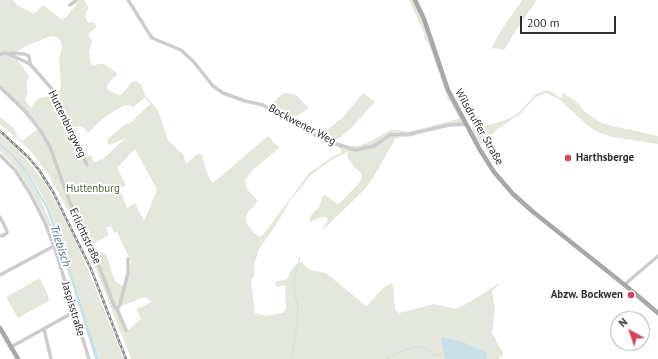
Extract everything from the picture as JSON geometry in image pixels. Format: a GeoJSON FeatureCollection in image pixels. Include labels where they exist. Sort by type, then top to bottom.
{"type":"FeatureCollection","features":[{"type":"Feature","properties":{"kind":"main road","name":"Wilsdruffer Straße"},"geometry":{"type":"LineString","coordinates":[[415,0],[424,19],[448,90],[491,167],[522,202],[658,314]]}},
{"type":"Feature","properties":{"kind":"main road"},"geometry":{"type":"LineString","coordinates":[[0,328],[18,359]]}},
{"type":"Feature","properties":{"kind":"street"},"geometry":{"type":"LineString","coordinates":[[70,5],[77,0]]}},
{"type":"Feature","properties":{"kind":"street","name":"Bockwener Weg"},"geometry":{"type":"LineString","coordinates":[[128,0],[152,38],[181,50],[214,86],[223,93],[245,101],[263,105],[329,142],[355,150],[374,146],[392,134],[410,134],[449,125],[466,124]]}},
{"type":"Feature","properties":{"kind":"street","name":"Huttenburgweg"},"geometry":{"type":"LineString","coordinates":[[6,53],[30,64],[52,89],[87,165]]}},
{"type":"Feature","properties":{"kind":"street","name":"Huttenburgweg"},"geometry":{"type":"LineString","coordinates":[[0,54],[24,54],[29,56],[30,64]]}},
{"type":"Feature","properties":{"kind":"street","name":"Erlichtstraße"},"geometry":{"type":"LineString","coordinates":[[0,87],[28,114],[50,146],[70,203],[126,330]]}},
{"type":"Feature","properties":{"kind":"street","name":"Jaspisstraße"},"geometry":{"type":"LineString","coordinates":[[0,155],[15,170],[31,195],[45,223],[54,246],[88,359]]}},
{"type":"Feature","properties":{"kind":"street"},"geometry":{"type":"LineString","coordinates":[[0,217],[7,231],[7,233],[2,236],[0,235]]}},
{"type":"Feature","properties":{"kind":"street"},"geometry":{"type":"LineString","coordinates":[[0,275],[54,246]]}},
{"type":"Feature","properties":{"kind":"street"},"geometry":{"type":"LineString","coordinates":[[624,285],[658,256]]}},
{"type":"Feature","properties":{"kind":"street"},"geometry":{"type":"LineString","coordinates":[[117,309],[120,304],[128,274],[128,259]]}},
{"type":"Feature","properties":{"kind":"street"},"geometry":{"type":"LineString","coordinates":[[11,347],[74,312]]}},
{"type":"Feature","properties":{"kind":"street"},"geometry":{"type":"LineString","coordinates":[[44,329],[51,359]]}},
{"type":"Feature","properties":{"kind":"green space","name":"Huttenburg"},"geometry":{"type":"Polygon","coordinates":[[[0,0],[13,0],[18,6],[33,13],[43,5],[62,19],[66,17],[80,0],[84,0],[89,8],[85,16],[87,21],[90,23],[93,22],[97,26],[88,35],[92,41],[89,52],[91,64],[94,66],[104,64],[117,73],[107,86],[108,90],[119,95],[122,94],[132,82],[136,81],[141,84],[146,96],[158,110],[168,140],[183,154],[186,163],[196,155],[202,155],[208,176],[213,183],[268,136],[276,145],[280,147],[254,169],[245,180],[247,189],[258,201],[246,215],[246,222],[253,232],[260,237],[267,230],[309,173],[335,155],[341,153],[338,146],[319,137],[344,116],[363,93],[375,102],[351,128],[335,142],[350,146],[358,146],[371,141],[390,130],[409,132],[459,118],[447,98],[429,45],[425,39],[424,33],[409,0],[415,0],[443,77],[467,127],[444,127],[409,137],[395,139],[376,173],[365,189],[323,230],[328,220],[326,217],[319,218],[311,222],[309,220],[311,215],[319,207],[322,197],[325,195],[337,204],[340,203],[360,182],[362,177],[361,173],[355,168],[347,157],[348,152],[333,159],[311,175],[290,201],[278,222],[257,252],[258,253],[254,264],[254,277],[251,280],[255,313],[265,316],[284,312],[286,309],[286,286],[276,287],[275,284],[277,281],[288,278],[295,265],[302,262],[310,270],[326,273],[366,306],[384,287],[392,283],[395,309],[399,313],[434,304],[456,309],[501,282],[492,291],[495,309],[492,333],[503,355],[498,359],[486,359],[486,352],[464,342],[444,337],[441,341],[445,359],[131,359],[95,267],[65,205],[48,174],[28,148],[0,124],[0,117],[13,127],[17,137],[22,141],[37,130],[40,131],[0,87],[0,0]],[[54,36],[26,46],[15,53],[15,57],[28,74],[29,78],[26,82],[28,93],[25,99],[31,107],[39,98],[55,95],[61,88],[59,59],[62,47],[61,41],[54,36]],[[145,97],[133,108],[126,105],[116,110],[102,119],[88,133],[82,126],[70,127],[85,157],[91,155],[94,162],[104,158],[126,138],[110,145],[107,141],[110,137],[124,125],[132,122],[150,104],[145,97]],[[135,149],[117,168],[126,185],[120,189],[127,208],[135,203],[144,221],[157,190],[135,149]],[[111,226],[106,228],[109,235],[90,245],[94,254],[101,252],[107,255],[116,282],[123,286],[120,301],[116,305],[127,331],[141,319],[136,309],[152,302],[145,297],[121,306],[131,262],[117,232],[114,233],[111,226]]]}},
{"type":"Feature","properties":{"kind":"green space"},"geometry":{"type":"Polygon","coordinates":[[[522,0],[537,0],[504,50],[494,48],[491,49],[500,32],[522,0]]]}},
{"type":"Feature","properties":{"kind":"green space"},"geometry":{"type":"Polygon","coordinates":[[[547,90],[560,98],[562,97],[563,93],[578,103],[586,113],[604,124],[658,136],[658,144],[612,137],[597,132],[587,125],[559,99],[546,93],[536,97],[520,114],[499,128],[480,145],[471,129],[500,122],[514,116],[536,94],[547,90]]]}},
{"type":"Feature","properties":{"kind":"green space"},"geometry":{"type":"Polygon","coordinates":[[[284,93],[295,94],[309,108],[290,120],[270,108],[278,97],[284,93]]]}},
{"type":"Feature","properties":{"kind":"green space"},"geometry":{"type":"Polygon","coordinates":[[[0,134],[22,154],[51,193],[78,246],[124,359],[99,359],[54,220],[42,195],[27,171],[13,154],[0,143],[0,134]]]}},
{"type":"Feature","properties":{"kind":"green space"},"geometry":{"type":"Polygon","coordinates":[[[0,146],[11,155],[25,172],[39,196],[57,238],[72,287],[59,249],[57,250],[45,218],[34,196],[15,166],[0,151],[0,146]]]}},
{"type":"Feature","properties":{"kind":"green space"},"geometry":{"type":"Polygon","coordinates":[[[40,278],[50,300],[18,318],[6,297],[40,278]]]}},
{"type":"Feature","properties":{"kind":"water","name":"Triebisch"},"geometry":{"type":"Polygon","coordinates":[[[0,143],[13,154],[27,171],[48,207],[59,234],[99,359],[95,359],[63,255],[46,208],[25,172],[11,155],[0,146],[0,143]]]}},
{"type":"Feature","properties":{"kind":"water"},"geometry":{"type":"Polygon","coordinates":[[[444,337],[464,342],[486,352],[487,357],[486,359],[445,359],[441,341],[444,337]]]}},
{"type":"Feature","properties":{"kind":"waterway"},"geometry":{"type":"LineString","coordinates":[[297,323],[298,305],[295,296],[294,280],[300,257]]}},
{"type":"Feature","properties":{"kind":"waterway"},"geometry":{"type":"LineString","coordinates":[[292,359],[297,325]]}},
{"type":"Feature","properties":{"kind":"waterway"},"geometry":{"type":"LineString","coordinates":[[387,359],[404,350],[415,347],[423,347],[434,355],[441,355]]}},
{"type":"Feature","properties":{"kind":"railway"},"geometry":{"type":"LineString","coordinates":[[0,131],[28,157],[39,170],[53,192],[91,269],[126,359]]}},
{"type":"Feature","properties":{"kind":"place","name":"Harthsberge"},"geometry":{"type":"Point","coordinates":[568,158]}},
{"type":"Feature","properties":{"kind":"place","name":"Abzw. Bockwen"},"geometry":{"type":"Point","coordinates":[631,295]}}]}
